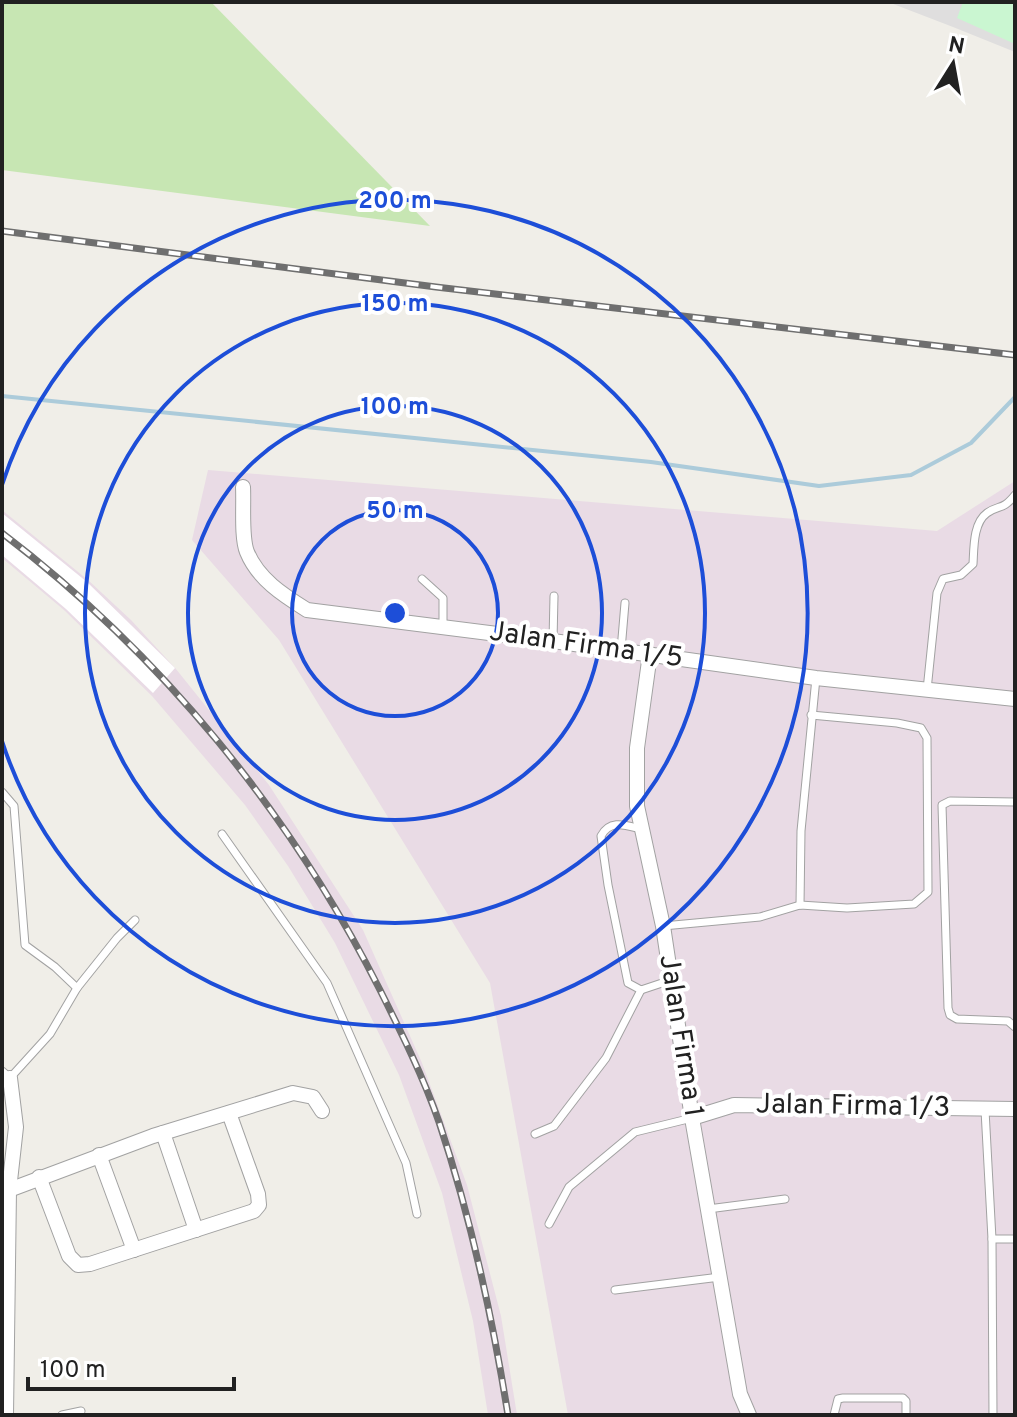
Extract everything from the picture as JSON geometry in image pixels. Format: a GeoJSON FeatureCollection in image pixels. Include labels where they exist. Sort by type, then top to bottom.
{"type":"FeatureCollection","features":[{"type":"Feature","properties":{"kind":"street","name":"Jalan Firma 1/5"},"geometry":{"type":"LineString","coordinates":[[243,487],[246,550],[260,574],[279,592],[307,610],[816,678],[1015,699]]}},
{"type":"Feature","properties":{"kind":"street","name":"Jalan Firma 1"},"geometry":{"type":"LineString","coordinates":[[650,654],[637,748],[637,806],[663,926],[692,1118],[740,1394],[749,1415]]}},
{"type":"Feature","properties":{"kind":"street"},"geometry":{"type":"LineString","coordinates":[[6,1075],[16,1127],[9,1190],[6,1415]]}},
{"type":"Feature","properties":{"kind":"street"},"geometry":{"type":"LineString","coordinates":[[9,1190],[163,1133],[299,1093],[313,1097],[322,1111]]}},
{"type":"Feature","properties":{"kind":"street","name":"Jalan Firma 1/3"},"geometry":{"type":"LineString","coordinates":[[692,1118],[734,1105],[1015,1109]]}},
{"type":"Feature","properties":{"kind":"street"},"geometry":{"type":"LineString","coordinates":[[39,1177],[69,1256],[78,1265],[90,1264],[254,1211],[259,1205],[258,1194],[229,1113]]}},
{"type":"Feature","properties":{"kind":"street"},"geometry":{"type":"LineString","coordinates":[[163,1133],[196,1230]]}},
{"type":"Feature","properties":{"kind":"street"},"geometry":{"type":"LineString","coordinates":[[99,1155],[134,1250]]}},
{"type":"Feature","properties":{"kind":"lane"},"geometry":{"type":"LineString","coordinates":[[927,690],[937,593],[943,579],[961,575],[973,564],[977,527],[988,512],[1005,507],[1015,495]]}},
{"type":"Feature","properties":{"kind":"lane"},"geometry":{"type":"LineString","coordinates":[[422,579],[443,598],[443,627]]}},
{"type":"Feature","properties":{"kind":"lane"},"geometry":{"type":"LineString","coordinates":[[553,641],[554,596]]}},
{"type":"Feature","properties":{"kind":"lane"},"geometry":{"type":"LineString","coordinates":[[621,650],[625,603]]}},
{"type":"Feature","properties":{"kind":"lane"},"geometry":{"type":"LineString","coordinates":[[800,905],[801,831],[816,678]]}},
{"type":"Feature","properties":{"kind":"lane"},"geometry":{"type":"LineString","coordinates":[[663,926],[760,917],[800,905],[847,908],[914,904],[928,892],[927,738],[921,728],[811,715]]}},
{"type":"Feature","properties":{"kind":"lane"},"geometry":{"type":"LineString","coordinates":[[2,792],[14,806],[25,945],[77,988]]}},
{"type":"Feature","properties":{"kind":"lane"},"geometry":{"type":"LineString","coordinates":[[1015,802],[950,801],[942,805],[950,1015],[957,1019],[1008,1021],[1015,1027]]}},
{"type":"Feature","properties":{"kind":"lane"},"geometry":{"type":"LineString","coordinates":[[641,829],[616,823],[605,829],[601,836],[628,983],[641,990]]}},
{"type":"Feature","properties":{"kind":"lane"},"geometry":{"type":"LineString","coordinates":[[222,834],[327,983],[406,1163],[417,1214]]}},
{"type":"Feature","properties":{"kind":"lane"},"geometry":{"type":"LineString","coordinates":[[6,1075],[50,1034],[77,988],[135,920]]}},
{"type":"Feature","properties":{"kind":"lane"},"geometry":{"type":"LineString","coordinates":[[535,1134],[554,1126],[606,1058],[641,990],[671,980]]}},
{"type":"Feature","properties":{"kind":"lane"},"geometry":{"type":"LineString","coordinates":[[985,1110],[992,1239],[993,1415]]}},
{"type":"Feature","properties":{"kind":"lane"},"geometry":{"type":"LineString","coordinates":[[549,1224],[569,1187],[635,1132],[692,1118]]}},
{"type":"Feature","properties":{"kind":"lane"},"geometry":{"type":"LineString","coordinates":[[708,1209],[785,1199]]}},
{"type":"Feature","properties":{"kind":"lane"},"geometry":{"type":"LineString","coordinates":[[992,1239],[1015,1239]]}},
{"type":"Feature","properties":{"kind":"lane"},"geometry":{"type":"LineString","coordinates":[[615,1290],[720,1277]]}},
{"type":"Feature","properties":{"kind":"lane"},"geometry":{"type":"LineString","coordinates":[[834,1415],[838,1399],[843,1398],[903,1398],[906,1401],[906,1415]]}},
{"type":"Feature","properties":{"kind":"lane"},"geometry":{"type":"LineString","coordinates":[[62,1415],[81,1411]]}},
{"type":"Feature","properties":{"kind":"shaded area"},"geometry":{"type":"Polygon","coordinates":[[[888,2],[1015,2],[1015,52],[953,27],[888,2]]]}},
{"type":"Feature","properties":{"kind":"shaded area"},"geometry":{"type":"Polygon","coordinates":[[[208,470],[937,531],[1015,481],[1015,1415],[568,1415],[490,983],[279,640],[192,540],[208,470]]]}},
{"type":"Feature","properties":{"kind":"shaded area"},"geometry":{"type":"Polygon","coordinates":[[[2,510],[88,580],[131,620],[176,669],[269,785],[363,930],[422,1063],[467,1185],[501,1316],[517,1415],[488,1415],[473,1321],[442,1193],[399,1075],[335,943],[288,866],[245,805],[152,696],[64,610],[2,558],[2,510]]]}},
{"type":"Feature","properties":{"kind":"green space"},"geometry":{"type":"Polygon","coordinates":[[[2,2],[211,2],[430,226],[2,170],[2,2]]]}},
{"type":"Feature","properties":{"kind":"green space"},"geometry":{"type":"Polygon","coordinates":[[[963,2],[1015,2],[1015,44],[957,18],[963,2]]]}},
{"type":"Feature","properties":{"kind":"pier"},"geometry":{"type":"Polygon","coordinates":[[[2,513],[87,582],[175,668],[153,693],[66,609],[2,555],[2,513]]]}},
{"type":"Feature","properties":{"kind":"waterway"},"geometry":{"type":"LineString","coordinates":[[2,396],[651,462],[819,486],[911,475],[971,443],[1015,397]]}},
{"type":"Feature","properties":{"kind":"railway"},"geometry":{"type":"LineString","coordinates":[[2,231],[436,287],[1015,355]]}},
{"type":"Feature","properties":{"kind":"railway"},"geometry":{"type":"LineString","coordinates":[[2,533],[115,630],[217,740],[263,799],[344,924],[404,1038],[439,1122],[480,1267],[508,1415]]}}]}
